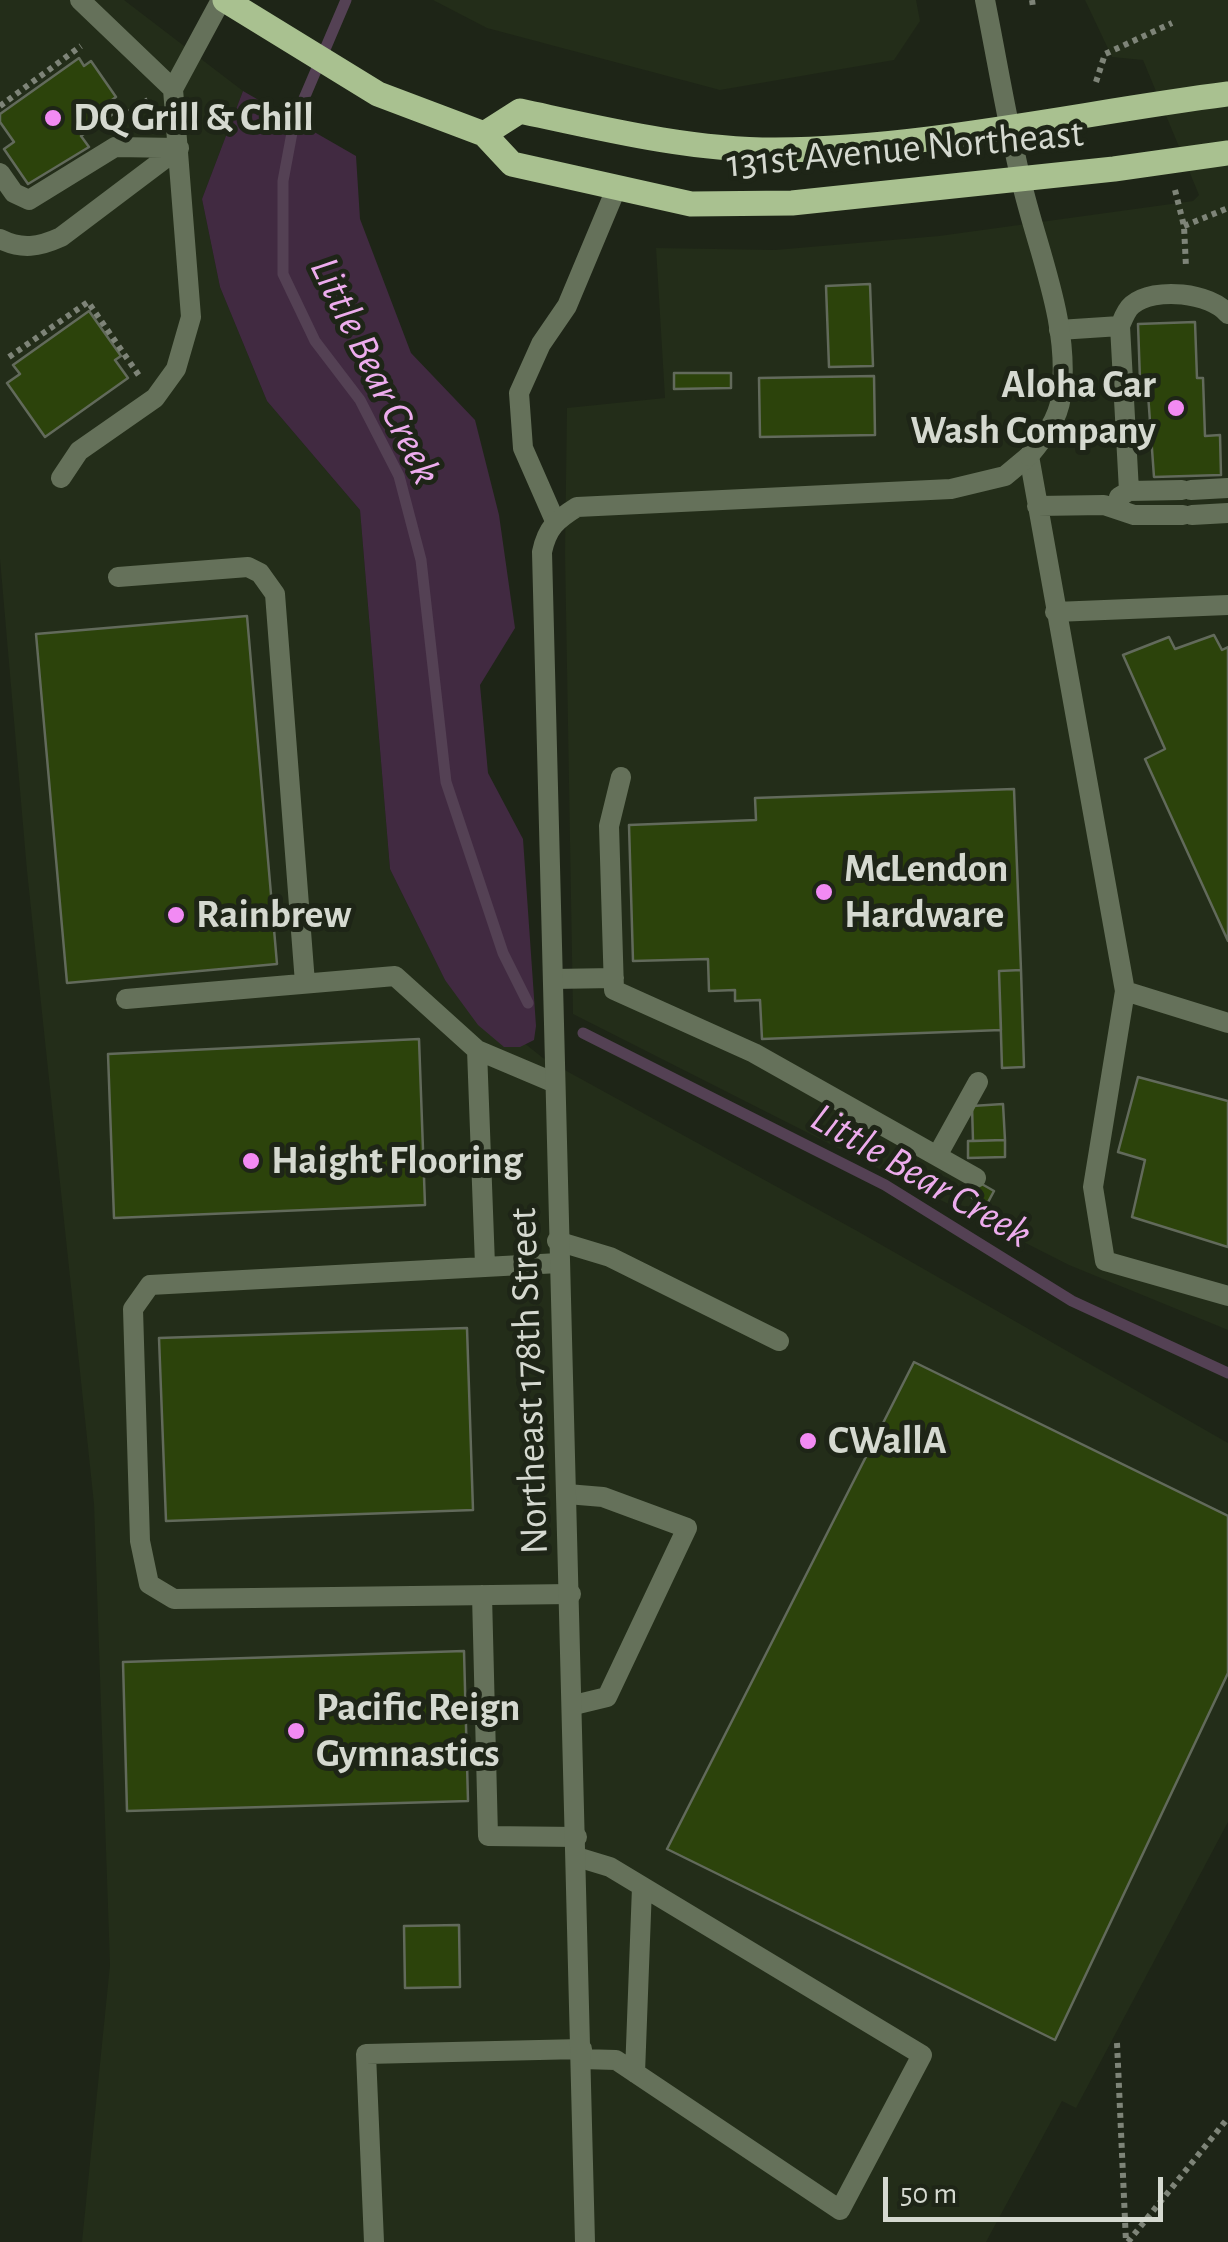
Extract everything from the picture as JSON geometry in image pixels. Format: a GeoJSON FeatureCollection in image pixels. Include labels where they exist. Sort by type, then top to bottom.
{"type":"FeatureCollection","features":[{"type":"Feature","properties":{"kind":"main road","name":"131st Avenue Northeast"},"geometry":{"type":"LineString","coordinates":[[223,0],[378,94],[484,134],[512,164],[691,204],[792,203],[1228,152]]}},
{"type":"Feature","properties":{"kind":"main road","name":"131st Avenue Northeast"},"geometry":{"type":"LineString","coordinates":[[484,134],[520,111],[690,144],[776,150],[928,137],[1228,94]]}},
{"type":"Feature","properties":{"kind":"street"},"geometry":{"type":"LineString","coordinates":[[80,0],[172,90]]}},
{"type":"Feature","properties":{"kind":"street"},"geometry":{"type":"LineString","coordinates":[[61,478],[79,451],[155,398],[176,370],[191,317],[172,90],[223,0]]}},
{"type":"Feature","properties":{"kind":"street"},"geometry":{"type":"LineString","coordinates":[[616,189],[574,292],[541,344],[519,393],[523,448],[555,521],[577,507],[611,503],[966,487],[1005,476],[1050,430],[1061,402],[1059,330],[1021,179],[985,0]]}},
{"type":"Feature","properties":{"kind":"street"},"geometry":{"type":"LineString","coordinates":[[0,173],[14,193],[29,200],[115,147],[179,148]]}},
{"type":"Feature","properties":{"kind":"street"},"geometry":{"type":"LineString","coordinates":[[0,239],[22,247],[42,246],[61,237],[179,148]]}},
{"type":"Feature","properties":{"kind":"street"},"geometry":{"type":"LineString","coordinates":[[1129,491],[1120,326],[1129,307],[1143,299],[1188,294],[1217,300],[1228,314]]}},
{"type":"Feature","properties":{"kind":"street"},"geometry":{"type":"LineString","coordinates":[[1059,330],[1120,326]]}},
{"type":"Feature","properties":{"kind":"street"},"geometry":{"type":"LineString","coordinates":[[1028,456],[1125,992],[1093,1187],[1105,1261],[1228,1296]]}},
{"type":"Feature","properties":{"kind":"street"},"geometry":{"type":"LineString","coordinates":[[1104,505],[1129,491],[1228,488]]}},
{"type":"Feature","properties":{"kind":"street"},"geometry":{"type":"LineString","coordinates":[[1037,506],[1104,505],[1134,515],[1228,513]]}},
{"type":"Feature","properties":{"kind":"street","name":"Northeast 178th Street"},"geometry":{"type":"LineString","coordinates":[[555,521],[542,552],[585,2242]]}},
{"type":"Feature","properties":{"kind":"street"},"geometry":{"type":"LineString","coordinates":[[118,577],[248,567],[260,573],[276,594],[304,983]]}},
{"type":"Feature","properties":{"kind":"street"},"geometry":{"type":"LineString","coordinates":[[1055,612],[1228,605]]}},
{"type":"Feature","properties":{"kind":"street"},"geometry":{"type":"LineString","coordinates":[[621,777],[609,826],[614,990],[754,1053],[976,1178]]}},
{"type":"Feature","properties":{"kind":"street"},"geometry":{"type":"LineString","coordinates":[[126,999],[395,976],[477,1050],[555,1083]]}},
{"type":"Feature","properties":{"kind":"street"},"geometry":{"type":"LineString","coordinates":[[553,980],[614,978]]}},
{"type":"Feature","properties":{"kind":"street"},"geometry":{"type":"LineString","coordinates":[[1125,992],[1228,1024]]}},
{"type":"Feature","properties":{"kind":"street"},"geometry":{"type":"LineString","coordinates":[[477,1050],[485,1264]]}},
{"type":"Feature","properties":{"kind":"street"},"geometry":{"type":"LineString","coordinates":[[936,1156],[978,1082]]}},
{"type":"Feature","properties":{"kind":"street"},"geometry":{"type":"LineString","coordinates":[[571,1594],[174,1599],[159,1592],[149,1584],[143,1569],[140,1541],[133,1309],[150,1284],[485,1264],[558,1252],[610,1257],[778,1341]]}},
{"type":"Feature","properties":{"kind":"street"},"geometry":{"type":"LineString","coordinates":[[567,1494],[604,1497],[687,1528],[607,1697],[574,1705]]}},
{"type":"Feature","properties":{"kind":"street"},"geometry":{"type":"LineString","coordinates":[[374,2242],[366,2054],[581,2054],[616,2060],[840,2210],[922,2055],[577,1847],[488,1836],[482,1595]]}},
{"type":"Feature","properties":{"kind":"street"},"geometry":{"type":"LineString","coordinates":[[635,2073],[642,1887]]}},
{"type":"Feature","properties":{"kind":"path"},"geometry":{"type":"LineString","coordinates":[[1096,82],[1106,54],[1172,24]]}},
{"type":"Feature","properties":{"kind":"path"},"geometry":{"type":"LineString","coordinates":[[1,103],[81,46]]}},
{"type":"Feature","properties":{"kind":"path"},"geometry":{"type":"LineString","coordinates":[[1174,189],[1184,226],[1188,294]]}},
{"type":"Feature","properties":{"kind":"path"},"geometry":{"type":"LineString","coordinates":[[1184,226],[1228,208]]}},
{"type":"Feature","properties":{"kind":"path"},"geometry":{"type":"LineString","coordinates":[[9,357],[88,302],[155,398]]}},
{"type":"Feature","properties":{"kind":"path"},"geometry":{"type":"LineString","coordinates":[[1117,2043],[1126,2242]]}},
{"type":"Feature","properties":{"kind":"path"},"geometry":{"type":"LineString","coordinates":[[1126,2242],[1228,2118]]}},
{"type":"Feature","properties":{"kind":"shaded area"},"geometry":{"type":"Polygon","coordinates":[[[0,0],[124,0],[243,91],[202,199],[220,287],[267,401],[360,510],[390,869],[445,980],[543,1058],[859,1232],[1228,1443],[1228,1822],[1076,2108],[1062,2101],[986,2242],[82,2242],[110,1965],[94,1504],[27,871],[0,559],[0,0]]]}},
{"type":"Feature","properties":{"kind":"shaded area"},"geometry":{"type":"Polygon","coordinates":[[[433,0],[916,0],[920,21],[894,60],[720,90],[487,28],[433,0]]]}},
{"type":"Feature","properties":{"kind":"shaded area"},"geometry":{"type":"Polygon","coordinates":[[[1085,0],[1228,0],[1228,1330],[1069,1265],[573,1014],[565,553],[567,408],[665,398],[656,248],[775,250],[939,236],[1193,201],[1199,195],[1143,60],[1112,57],[1085,0]]]}},
{"type":"Feature","properties":{"kind":"shaded area"},"geometry":{"type":"Polygon","coordinates":[[[243,91],[356,156],[360,219],[411,353],[475,420],[499,515],[515,628],[480,685],[488,773],[523,839],[536,1026],[534,1040],[520,1047],[504,1047],[478,1025],[445,980],[390,869],[360,510],[267,401],[220,287],[202,199],[243,91]]]}},
{"type":"Feature","properties":{"kind":"building","name":"DQ Grill & Chill"},"geometry":{"type":"Polygon","coordinates":[[[79,58],[84,66],[91,61],[116,97],[109,102],[116,112],[81,136],[89,147],[28,184],[4,149],[14,142],[0,122],[0,114],[79,58]]]}},
{"type":"Feature","properties":{"kind":"building"},"geometry":{"type":"Polygon","coordinates":[[[870,284],[873,366],[829,367],[826,286],[870,284]]]}},
{"type":"Feature","properties":{"kind":"building"},"geometry":{"type":"Polygon","coordinates":[[[89,311],[121,356],[115,360],[128,378],[45,437],[7,383],[20,374],[13,365],[89,311]]]}},
{"type":"Feature","properties":{"kind":"building","name":"Aloha Car Wash Company"},"geometry":{"type":"Polygon","coordinates":[[[1195,322],[1197,378],[1203,378],[1205,436],[1220,435],[1221,475],[1154,477],[1147,380],[1140,380],[1138,324],[1195,322]]]}},
{"type":"Feature","properties":{"kind":"building"},"geometry":{"type":"Polygon","coordinates":[[[674,373],[731,373],[731,388],[674,389],[674,373]]]}},
{"type":"Feature","properties":{"kind":"building"},"geometry":{"type":"Polygon","coordinates":[[[874,376],[875,435],[760,437],[759,378],[874,376]]]}},
{"type":"Feature","properties":{"kind":"building"},"geometry":{"type":"Polygon","coordinates":[[[247,616],[277,964],[67,983],[36,634],[247,616]]]}},
{"type":"Feature","properties":{"kind":"building"},"geometry":{"type":"Polygon","coordinates":[[[1214,635],[1222,650],[1228,647],[1228,941],[1145,759],[1165,749],[1123,655],[1169,637],[1175,649],[1214,635]]]}},
{"type":"Feature","properties":{"kind":"building","name":"McLendon Hardware"},"geometry":{"type":"Polygon","coordinates":[[[1014,789],[1021,970],[999,971],[1001,1030],[762,1039],[760,1000],[735,1001],[735,990],[709,991],[708,959],[633,961],[629,825],[756,820],[755,798],[1014,789]]]}},
{"type":"Feature","properties":{"kind":"building"},"geometry":{"type":"Polygon","coordinates":[[[1021,970],[1024,1067],[1002,1068],[999,971],[1021,970]]]}},
{"type":"Feature","properties":{"kind":"building"},"geometry":{"type":"Polygon","coordinates":[[[419,1039],[425,1205],[114,1218],[108,1054],[419,1039]]]}},
{"type":"Feature","properties":{"kind":"building"},"geometry":{"type":"Polygon","coordinates":[[[1138,1077],[1228,1101],[1228,1247],[1132,1217],[1145,1160],[1118,1152],[1138,1077]]]}},
{"type":"Feature","properties":{"kind":"building"},"geometry":{"type":"Polygon","coordinates":[[[1003,1104],[1005,1140],[973,1141],[972,1106],[1003,1104]]]}},
{"type":"Feature","properties":{"kind":"building"},"geometry":{"type":"Polygon","coordinates":[[[1005,1140],[1005,1157],[968,1158],[968,1141],[1005,1140]]]}},
{"type":"Feature","properties":{"kind":"building"},"geometry":{"type":"Polygon","coordinates":[[[980,1183],[994,1191],[986,1206],[972,1198],[980,1183]]]}},
{"type":"Feature","properties":{"kind":"building"},"geometry":{"type":"Polygon","coordinates":[[[467,1328],[473,1510],[166,1521],[159,1338],[467,1328]]]}},
{"type":"Feature","properties":{"kind":"building"},"geometry":{"type":"Polygon","coordinates":[[[914,1362],[1228,1516],[1228,1673],[1055,2040],[667,1849],[914,1362]]]}},
{"type":"Feature","properties":{"kind":"building","name":"Pacific Reign Gymnastics"},"geometry":{"type":"Polygon","coordinates":[[[464,1651],[468,1801],[127,1811],[123,1662],[464,1651]]]}},
{"type":"Feature","properties":{"kind":"building"},"geometry":{"type":"Polygon","coordinates":[[[459,1925],[460,1987],[405,1988],[404,1926],[459,1925]]]}},
{"type":"Feature","properties":{"kind":"waterway","name":"Little Bear Creek"},"geometry":{"type":"LineString","coordinates":[[346,0],[294,122],[283,181],[283,274],[315,341],[360,400],[399,476],[421,560],[446,782],[503,953],[528,1003]]}},
{"type":"Feature","properties":{"kind":"waterway","name":"Little Bear Creek"},"geometry":{"type":"LineString","coordinates":[[583,1033],[885,1185],[1072,1301],[1228,1373]]}},
{"type":"Feature","properties":{"kind":"place","name":"DQ Grill & Chill"},"geometry":{"type":"Point","coordinates":[53,118]}},
{"type":"Feature","properties":{"kind":"place","name":"Aloha Car Wash Company"},"geometry":{"type":"Point","coordinates":[1176,408]}},
{"type":"Feature","properties":{"kind":"place","name":"McLendon Hardware"},"geometry":{"type":"Point","coordinates":[824,892]}},
{"type":"Feature","properties":{"kind":"place","name":"Rainbrew"},"geometry":{"type":"Point","coordinates":[176,915]}},
{"type":"Feature","properties":{"kind":"place","name":"Haight Flooring"},"geometry":{"type":"Point","coordinates":[251,1161]}},
{"type":"Feature","properties":{"kind":"place","name":"CWallA"},"geometry":{"type":"Point","coordinates":[808,1441]}},
{"type":"Feature","properties":{"kind":"place","name":"Pacific Reign Gymnastics"},"geometry":{"type":"Point","coordinates":[296,1731]}}]}
